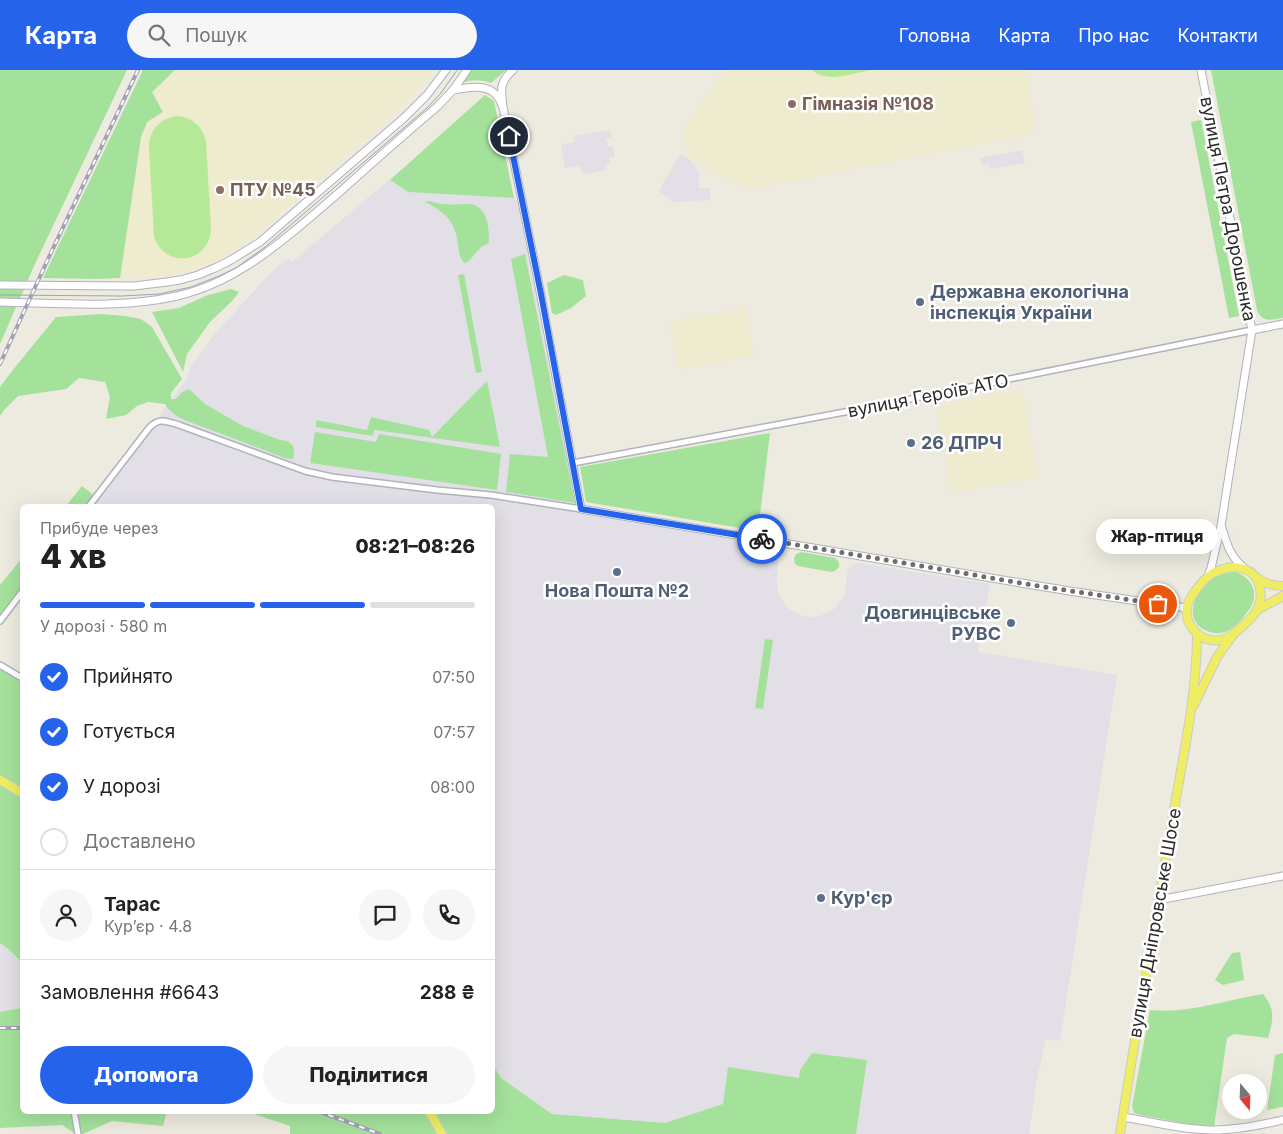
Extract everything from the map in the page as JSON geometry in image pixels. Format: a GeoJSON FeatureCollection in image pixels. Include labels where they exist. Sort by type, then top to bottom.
{"type":"FeatureCollection","features":[{"type":"Feature","properties":{"kind":"main road"},"geometry":{"type":"LineString","coordinates":[[0,285],[116,287],[154,284],[198,275],[231,260],[260,242],[405,117],[427,95],[446,70]]}},
{"type":"Feature","properties":{"kind":"main road"},"geometry":{"type":"LineString","coordinates":[[0,302],[110,304],[147,301],[196,291],[230,276],[260,257],[296,229],[438,106],[453,90],[467,70]]}},
{"type":"Feature","properties":{"kind":"main road"},"geometry":{"type":"LineString","coordinates":[[514,70],[504,80],[502,85],[503,107],[581,509],[1045,587],[1187,608]]}},
{"type":"Feature","properties":{"kind":"main road","name":"вулиця Петра Дорошенка"},"geometry":{"type":"LineString","coordinates":[[1201,70],[1252,330],[1222,526],[1208,576]]}},
{"type":"Feature","properties":{"kind":"main road"},"geometry":{"type":"LineString","coordinates":[[453,90],[469,88],[490,90],[496,95],[503,107]]}},
{"type":"Feature","properties":{"kind":"main road","name":"вулиця Героїв АТО"},"geometry":{"type":"LineString","coordinates":[[1252,330],[1283,324]]}},
{"type":"Feature","properties":{"kind":"main road"},"geometry":{"type":"LineString","coordinates":[[1222,526],[1233,558],[1267,584],[1283,586]]}},
{"type":"Feature","properties":{"kind":"main road"},"geometry":{"type":"LineString","coordinates":[[1233,635],[1222,640],[1209,640],[1197,634],[1191,625],[1187,608],[1192,595],[1208,576],[1226,568],[1244,568]]}},
{"type":"Feature","properties":{"kind":"main road"},"geometry":{"type":"LineString","coordinates":[[1255,576],[1260,589],[1257,610]]}},
{"type":"Feature","properties":{"kind":"main road"},"geometry":{"type":"LineString","coordinates":[[1190,712],[1217,657],[1233,635],[1257,610],[1283,596]]}},
{"type":"Feature","properties":{"kind":"main road"},"geometry":{"type":"LineString","coordinates":[[1190,712],[1197,654],[1197,634]]}},
{"type":"Feature","properties":{"kind":"main road","name":"вулиця Дніпровське Шосе"},"geometry":{"type":"LineString","coordinates":[[1120,1134],[1136,1027],[1190,712]]}},
{"type":"Feature","properties":{"kind":"main road"},"geometry":{"type":"LineString","coordinates":[[0,780],[20,793]]}},
{"type":"Feature","properties":{"kind":"main road"},"geometry":{"type":"LineString","coordinates":[[1159,900],[1283,876]]}},
{"type":"Feature","properties":{"kind":"main road"},"geometry":{"type":"LineString","coordinates":[[431,1114],[442,1134]]}},
{"type":"Feature","properties":{"kind":"main road"},"geometry":{"type":"LineString","coordinates":[[1123,1117],[1193,1129],[1214,1130],[1228,1130],[1283,1120]]}},
{"type":"Feature","properties":{"kind":"street","name":"вулиця Героїв АТО"},"geometry":{"type":"LineString","coordinates":[[573,463],[866,408],[1252,330]]}},
{"type":"Feature","properties":{"kind":"street"},"geometry":{"type":"LineString","coordinates":[[91,504],[149,428],[154,423],[164,421],[305,471],[332,477],[490,495],[581,509]]}},
{"type":"Feature","properties":{"kind":"street"},"geometry":{"type":"LineString","coordinates":[[0,621],[20,595]]}},
{"type":"Feature","properties":{"kind":"street"},"geometry":{"type":"LineString","coordinates":[[0,665],[20,677]]}},
{"type":"Feature","properties":{"kind":"street"},"geometry":{"type":"LineString","coordinates":[[75,1114],[78,1134]]}},
{"type":"Feature","properties":{"kind":"shaded area","name":"ПТУ №45"},"geometry":{"type":"Polygon","coordinates":[[[175,70],[433,70],[389,119],[266,226],[227,255],[197,270],[174,275],[120,278],[141,137],[147,122],[152,92],[175,70]]]}},
{"type":"Feature","properties":{"kind":"shaded area","name":"Гімназія №108"},"geometry":{"type":"Polygon","coordinates":[[[727,70],[1026,70],[1035,133],[750,189],[722,177],[689,157],[683,131],[719,78],[727,70]]]}},
{"type":"Feature","properties":{"kind":"shaded area"},"geometry":{"type":"Polygon","coordinates":[[[610,130],[611,137],[606,139],[608,146],[613,146],[615,157],[609,158],[610,164],[605,165],[606,170],[583,175],[581,166],[565,168],[561,145],[575,142],[574,136],[610,130]]]}},
{"type":"Feature","properties":{"kind":"shaded area"},"geometry":{"type":"Polygon","coordinates":[[[1022,150],[1025,163],[990,169],[988,164],[982,165],[980,158],[1022,150]]]}},
{"type":"Feature","properties":{"kind":"shaded area"},"geometry":{"type":"Polygon","coordinates":[[[680,154],[690,160],[699,172],[699,188],[710,188],[710,200],[673,202],[659,191],[680,154]]]}},
{"type":"Feature","properties":{"kind":"shaded area"},"geometry":{"type":"Polygon","coordinates":[[[389,180],[408,192],[514,198],[518,201],[577,504],[531,500],[696,527],[778,552],[778,593],[790,610],[803,616],[817,617],[835,608],[844,597],[848,569],[858,563],[990,584],[978,652],[1117,675],[1060,1041],[1046,1039],[1037,1079],[1029,1134],[856,1134],[867,1060],[799,1078],[729,1067],[723,1104],[665,1123],[552,1114],[501,1078],[495,1068],[495,504],[91,504],[153,428],[160,425],[176,425],[158,421],[163,410],[186,380],[190,368],[215,334],[276,267],[289,258],[292,262],[389,180]]]}},
{"type":"Feature","properties":{"kind":"shaded area"},"geometry":{"type":"Polygon","coordinates":[[[746,307],[755,355],[679,370],[669,323],[746,307]]]}},
{"type":"Feature","properties":{"kind":"shaded area"},"geometry":{"type":"Polygon","coordinates":[[[1022,389],[1039,477],[951,493],[936,407],[1022,389]]]}},
{"type":"Feature","properties":{"kind":"shaded area"},"geometry":{"type":"Polygon","coordinates":[[[0,943],[20,960],[20,1008],[0,1012],[0,943]]]}},
{"type":"Feature","properties":{"kind":"green space"},"geometry":{"type":"Polygon","coordinates":[[[0,70],[127,70],[34,266],[0,344],[0,70]]]}},
{"type":"Feature","properties":{"kind":"green space"},"geometry":{"type":"Polygon","coordinates":[[[143,70],[175,70],[152,92],[163,112],[147,122],[141,137],[120,278],[43,278],[143,70]]]}},
{"type":"Feature","properties":{"kind":"green space"},"geometry":{"type":"Polygon","coordinates":[[[471,70],[506,70],[491,83],[476,80],[462,83],[471,70]]]}},
{"type":"Feature","properties":{"kind":"green space"},"geometry":{"type":"Polygon","coordinates":[[[812,70],[871,70],[833,77],[818,74],[812,70]]]}},
{"type":"Feature","properties":{"kind":"green space"},"geometry":{"type":"Polygon","coordinates":[[[1211,70],[1283,70],[1283,318],[1265,319],[1257,310],[1211,70]]]}},
{"type":"Feature","properties":{"kind":"green space"},"geometry":{"type":"Polygon","coordinates":[[[485,95],[494,101],[514,198],[408,192],[390,180],[485,95]]]}},
{"type":"Feature","properties":{"kind":"green space"},"geometry":{"type":"Polygon","coordinates":[[[178,116],[196,124],[202,131],[206,141],[211,229],[203,249],[195,255],[186,258],[177,258],[168,254],[160,248],[154,237],[149,147],[151,135],[161,122],[178,116]]]}},
{"type":"Feature","properties":{"kind":"green space"},"geometry":{"type":"Polygon","coordinates":[[[1201,120],[1239,316],[1229,318],[1191,122],[1201,120]]]}},
{"type":"Feature","properties":{"kind":"green space"},"geometry":{"type":"Polygon","coordinates":[[[425,202],[442,204],[468,204],[480,208],[488,224],[489,243],[481,247],[469,261],[464,263],[460,256],[457,236],[452,223],[438,210],[425,202]]]}},
{"type":"Feature","properties":{"kind":"green space"},"geometry":{"type":"Polygon","coordinates":[[[525,254],[575,503],[506,492],[510,454],[548,457],[511,259],[525,254]]]}},
{"type":"Feature","properties":{"kind":"green space"},"geometry":{"type":"Polygon","coordinates":[[[464,274],[482,372],[476,373],[458,275],[464,274]]]}},
{"type":"Feature","properties":{"kind":"green space"},"geometry":{"type":"Polygon","coordinates":[[[564,275],[583,280],[586,296],[571,308],[556,315],[552,313],[547,283],[564,275]]]}},
{"type":"Feature","properties":{"kind":"green space"},"geometry":{"type":"Polygon","coordinates":[[[231,289],[239,292],[210,322],[187,354],[183,372],[152,312],[179,308],[208,295],[231,289]]]}},
{"type":"Feature","properties":{"kind":"green space"},"geometry":{"type":"Polygon","coordinates":[[[101,314],[141,319],[152,327],[182,379],[171,393],[171,399],[176,399],[181,393],[189,389],[205,404],[243,426],[280,440],[288,441],[293,446],[293,459],[285,458],[183,419],[172,412],[165,404],[148,402],[137,406],[126,415],[106,419],[110,397],[105,382],[79,378],[66,389],[18,396],[0,416],[0,387],[56,317],[101,314]]]}},
{"type":"Feature","properties":{"kind":"green space"},"geometry":{"type":"Polygon","coordinates":[[[487,381],[500,447],[374,430],[373,436],[316,427],[316,420],[367,430],[371,417],[429,430],[432,437],[487,381]]]}},
{"type":"Feature","properties":{"kind":"green space"},"geometry":{"type":"Polygon","coordinates":[[[315,432],[376,442],[379,434],[501,454],[497,490],[310,463],[315,432]]]}},
{"type":"Feature","properties":{"kind":"green space"},"geometry":{"type":"Polygon","coordinates":[[[770,433],[758,531],[586,502],[580,467],[770,433]]]}},
{"type":"Feature","properties":{"kind":"green space"},"geometry":{"type":"Polygon","coordinates":[[[82,486],[96,497],[91,504],[68,504],[82,486]]]}},
{"type":"Feature","properties":{"kind":"green space"},"geometry":{"type":"Polygon","coordinates":[[[801,552],[835,558],[839,562],[839,567],[831,572],[798,566],[795,564],[794,559],[796,554],[801,552]]]}},
{"type":"Feature","properties":{"kind":"green space"},"geometry":{"type":"Polygon","coordinates":[[[20,560],[20,595],[0,621],[0,585],[20,560]]]}},
{"type":"Feature","properties":{"kind":"green space"},"geometry":{"type":"Polygon","coordinates":[[[1229,571],[1244,576],[1251,583],[1254,593],[1252,605],[1242,619],[1230,630],[1221,633],[1210,632],[1201,628],[1195,621],[1193,613],[1196,596],[1214,575],[1229,571]]]}},
{"type":"Feature","properties":{"kind":"green space"},"geometry":{"type":"Polygon","coordinates":[[[765,639],[773,640],[763,709],[755,708],[765,639]]]}},
{"type":"Feature","properties":{"kind":"green space"},"geometry":{"type":"Polygon","coordinates":[[[0,665],[20,677],[20,960],[0,943],[0,665]]]}},
{"type":"Feature","properties":{"kind":"green space"},"geometry":{"type":"Polygon","coordinates":[[[1240,952],[1244,980],[1223,985],[1215,980],[1232,953],[1240,952]]]}},
{"type":"Feature","properties":{"kind":"green space"},"geometry":{"type":"Polygon","coordinates":[[[1263,994],[1272,1010],[1268,1038],[1234,1034],[1227,1038],[1214,1126],[1193,1125],[1134,1113],[1132,1106],[1150,1010],[1164,1011],[1193,1008],[1263,994]]]}},
{"type":"Feature","properties":{"kind":"green space"},"geometry":{"type":"Polygon","coordinates":[[[20,1008],[20,1114],[166,1114],[163,1126],[112,1121],[83,1134],[76,1134],[62,1125],[0,1128],[0,1012],[20,1008]]]}},
{"type":"Feature","properties":{"kind":"green space"},"geometry":{"type":"Polygon","coordinates":[[[812,1053],[867,1060],[856,1134],[290,1134],[290,1126],[254,1114],[495,1114],[495,1068],[501,1078],[552,1114],[665,1123],[723,1104],[728,1067],[799,1078],[800,1070],[812,1053]]]}},
{"type":"Feature","properties":{"kind":"green space"},"geometry":{"type":"Polygon","coordinates":[[[1283,1053],[1283,1107],[1268,1110],[1268,1103],[1275,1055],[1283,1053]]]}},
{"type":"Feature","properties":{"kind":"tram line"},"geometry":{"type":"LineString","coordinates":[[0,295],[122,296],[159,294],[191,287],[236,268],[265,247],[428,107],[441,93],[457,70]]}},
{"type":"Feature","properties":{"kind":"railway"},"geometry":{"type":"LineString","coordinates":[[0,364],[138,70]]}},
{"type":"Feature","properties":{"kind":"railway"},"geometry":{"type":"LineString","coordinates":[[0,1028],[20,1028]]}},
{"type":"Feature","properties":{"kind":"railway"},"geometry":{"type":"LineString","coordinates":[[326,1114],[380,1134]]}},
{"type":"Feature","properties":{"kind":"way so far"},"geometry":{"type":"LineString","coordinates":[[762,539],[1045,587],[1158,604]]}},
{"type":"Feature","properties":{"kind":"place","name":"Гімназія №108"},"geometry":{"type":"Point","coordinates":[792,104]}},
{"type":"Feature","properties":{"kind":"place","name":"ПТУ №45"},"geometry":{"type":"Point","coordinates":[220,190]}},
{"type":"Feature","properties":{"kind":"place","name":"Державна екологічна інспекція України"},"geometry":{"type":"Point","coordinates":[920,302]}},
{"type":"Feature","properties":{"kind":"place","name":"26 ДПРЧ"},"geometry":{"type":"Point","coordinates":[911,443]}},
{"type":"Feature","properties":{"kind":"place","name":"Нова Пошта №2"},"geometry":{"type":"Point","coordinates":[617,572]}},
{"type":"Feature","properties":{"kind":"place","name":"Жар-птиця"},"geometry":{"type":"Point","coordinates":[1158,604]}},
{"type":"Feature","properties":{"kind":"place","name":"Довгинцівське РУВС"},"geometry":{"type":"Point","coordinates":[1011,623]}},
{"type":"Feature","properties":{"kind":"place","name":"Кур'єр"},"geometry":{"type":"Point","coordinates":[821,898]}},
{"type":"Feature","properties":{"kind":"route"},"geometry":{"type":"LineString","coordinates":[[509,136],[581,509],[762,539]]}}]}
